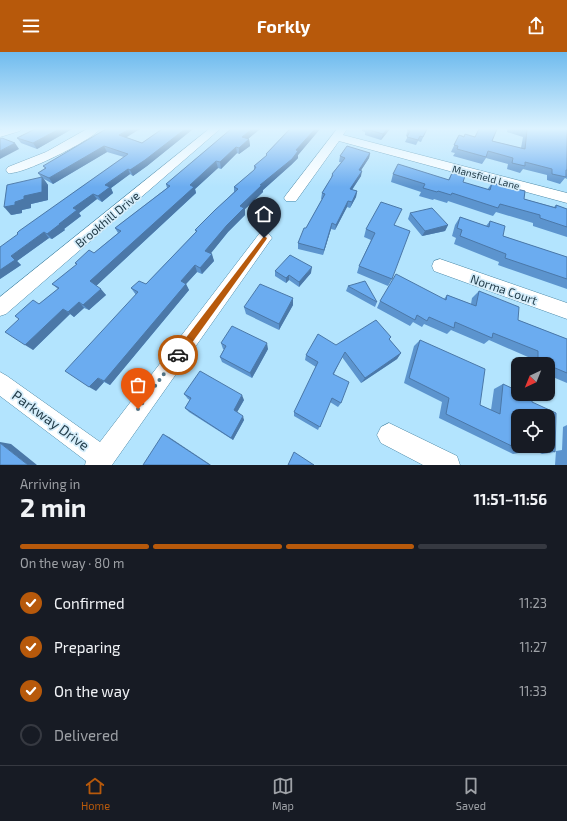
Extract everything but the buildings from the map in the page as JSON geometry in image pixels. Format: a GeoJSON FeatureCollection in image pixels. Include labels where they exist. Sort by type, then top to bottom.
{"type":"FeatureCollection","features":[{"type":"Feature","properties":{"kind":"street"},"geometry":{"type":"LineString","coordinates":[[12,170],[50,155],[61,148]]}},
{"type":"Feature","properties":{"kind":"street","name":"Brookhill Drive"},"geometry":{"type":"LineString","coordinates":[[0,308],[191,148]]}},
{"type":"Feature","properties":{"kind":"street"},"geometry":{"type":"LineString","coordinates":[[291,198],[328,148]]}},
{"type":"Feature","properties":{"kind":"street","name":"Mansfield Lane"},"geometry":{"type":"LineString","coordinates":[[393,148],[567,198]]}},
{"type":"Feature","properties":{"kind":"street"},"geometry":{"type":"LineString","coordinates":[[100,461],[264,238]]}},
{"type":"Feature","properties":{"kind":"street","name":"Norma Court"},"geometry":{"type":"LineString","coordinates":[[440,266],[567,311]]}},
{"type":"Feature","properties":{"kind":"street","name":"Parkway Drive"},"geometry":{"type":"LineString","coordinates":[[0,383],[100,461]]}},
{"type":"Feature","properties":{"kind":"street"},"geometry":{"type":"LineString","coordinates":[[389,435],[448,465]]}},
{"type":"Feature","properties":{"kind":"way so far"},"geometry":{"type":"LineString","coordinates":[[138,409],[178,355]]}},
{"type":"Feature","properties":{"kind":"route"},"geometry":{"type":"LineString","coordinates":[[178,355],[264,238]]}}]}
